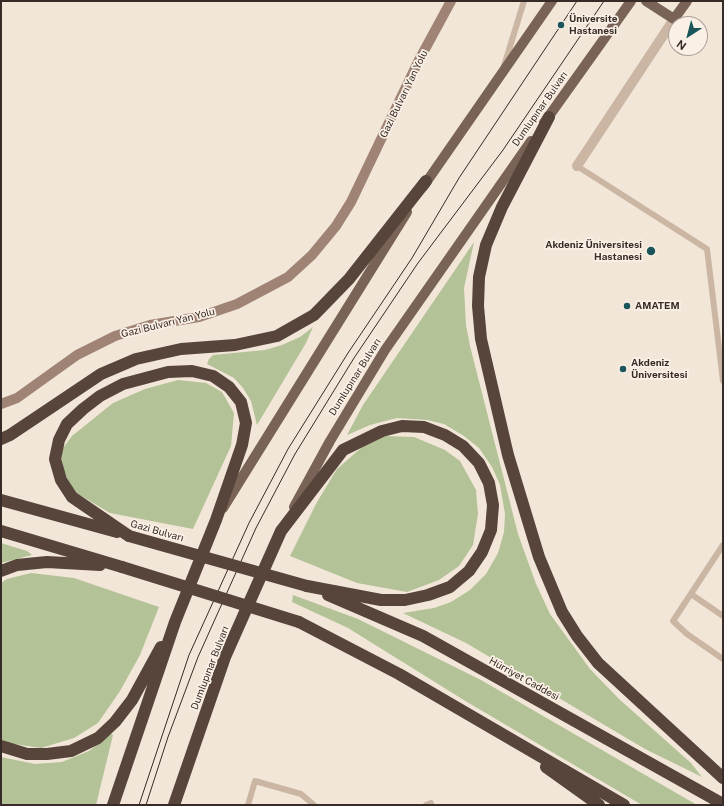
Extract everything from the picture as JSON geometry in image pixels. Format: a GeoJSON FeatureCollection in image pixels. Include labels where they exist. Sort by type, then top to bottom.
{"type":"FeatureCollection","features":[{"type":"Feature","properties":{"kind":"highway"},"geometry":{"type":"LineString","coordinates":[[549,117],[502,207],[486,245],[479,277],[478,306],[481,339],[508,455],[539,557],[562,612],[573,630],[598,664],[723,778]]}},
{"type":"Feature","properties":{"kind":"highway"},"geometry":{"type":"LineString","coordinates":[[1,439],[10,435],[101,374],[136,359],[181,349],[235,345],[277,336],[314,315],[349,279],[426,181]]}},
{"type":"Feature","properties":{"kind":"highway"},"geometry":{"type":"LineString","coordinates":[[113,805],[175,622],[216,520],[242,446],[246,423],[241,402],[230,387],[213,376],[192,371],[168,372],[123,384],[100,396],[82,409],[67,424],[59,440],[55,459],[61,480],[72,498],[129,536]]}},
{"type":"Feature","properties":{"kind":"highway"},"geometry":{"type":"LineString","coordinates":[[281,532],[343,450],[382,431],[402,426],[424,427],[444,435],[463,446],[479,462],[488,483],[493,505],[491,530],[482,552],[469,571],[450,587],[428,595],[405,600],[381,600],[307,586]]}},
{"type":"Feature","properties":{"kind":"highway","name":"Gazi Bulvarı"},"geometry":{"type":"LineString","coordinates":[[1,500],[307,586]]}},
{"type":"Feature","properties":{"kind":"highway"},"geometry":{"type":"LineString","coordinates":[[1,531],[299,622],[399,674],[624,805]]}},
{"type":"Feature","properties":{"kind":"highway","name":"Dumlupınar Bulvarı"},"geometry":{"type":"LineString","coordinates":[[174,805],[225,657],[281,532]]}},
{"type":"Feature","properties":{"kind":"highway"},"geometry":{"type":"LineString","coordinates":[[1,571],[17,565],[47,562],[122,567]]}},
{"type":"Feature","properties":{"kind":"highway","name":"Hürriyet Caddesi"},"geometry":{"type":"LineString","coordinates":[[307,586],[424,636],[723,804]]}},
{"type":"Feature","properties":{"kind":"highway"},"geometry":{"type":"LineString","coordinates":[[1,746],[27,754],[47,754],[71,751],[98,738],[114,722],[132,700],[175,622]]}},
{"type":"Feature","properties":{"kind":"highway"},"geometry":{"type":"LineString","coordinates":[[482,721],[599,805]]}},
{"type":"Feature","properties":{"kind":"main road","name":"Gazi Bulvarı Yan Yolu"},"geometry":{"type":"LineString","coordinates":[[1,404],[17,398],[77,355],[115,336],[150,325],[199,317],[230,307],[288,276],[312,255],[336,226],[351,202],[418,62],[450,1]]}},
{"type":"Feature","properties":{"kind":"main road"},"geometry":{"type":"LineString","coordinates":[[216,520],[426,181],[552,1]]}},
{"type":"Feature","properties":{"kind":"main road","name":"Dumlupınar Bulvarı"},"geometry":{"type":"LineString","coordinates":[[281,532],[330,440],[385,350],[631,1]]}},
{"type":"Feature","properties":{"kind":"main road"},"geometry":{"type":"LineString","coordinates":[[646,1],[668,16]]}},
{"type":"Feature","properties":{"kind":"main road"},"geometry":{"type":"LineString","coordinates":[[677,16],[687,1]]}},
{"type":"Feature","properties":{"kind":"street"},"geometry":{"type":"LineString","coordinates":[[577,166],[668,29]]}},
{"type":"Feature","properties":{"kind":"lane"},"geometry":{"type":"LineString","coordinates":[[501,75],[524,1]]}},
{"type":"Feature","properties":{"kind":"lane"},"geometry":{"type":"LineString","coordinates":[[577,166],[707,248],[723,381]]}},
{"type":"Feature","properties":{"kind":"lane"},"geometry":{"type":"LineString","coordinates":[[723,545],[721,554],[673,620],[687,634],[723,659]]}},
{"type":"Feature","properties":{"kind":"lane"},"geometry":{"type":"LineString","coordinates":[[691,594],[723,616]]}},
{"type":"Feature","properties":{"kind":"lane"},"geometry":{"type":"LineString","coordinates":[[248,805],[254,781],[301,794],[314,805]]}},
{"type":"Feature","properties":{"kind":"lane"},"geometry":{"type":"LineString","coordinates":[[426,805],[431,803],[431,805]]}},
{"type":"Feature","properties":{"kind":"green space"},"geometry":{"type":"Polygon","coordinates":[[[474,242],[464,288],[466,325],[518,534],[536,584],[550,614],[590,669],[619,699],[691,763],[702,777],[645,749],[466,643],[403,613],[434,608],[451,602],[470,590],[486,574],[498,553],[504,532],[505,514],[500,485],[492,467],[479,448],[464,436],[444,424],[427,420],[397,418],[370,425],[347,435],[363,405],[474,242]]]}},
{"type":"Feature","properties":{"kind":"green space"},"geometry":{"type":"Polygon","coordinates":[[[313,327],[306,343],[257,425],[251,401],[243,388],[234,378],[207,364],[209,359],[213,355],[265,350],[282,345],[300,337],[313,327]]]}},
{"type":"Feature","properties":{"kind":"green space"},"geometry":{"type":"Polygon","coordinates":[[[178,380],[206,383],[222,392],[234,413],[231,446],[193,529],[110,513],[73,491],[64,471],[60,452],[72,436],[113,403],[145,389],[178,380]]]}},
{"type":"Feature","properties":{"kind":"green space"},"geometry":{"type":"Polygon","coordinates":[[[385,436],[414,437],[445,450],[460,461],[476,490],[478,514],[473,545],[459,566],[439,580],[407,592],[357,583],[290,556],[317,502],[337,469],[361,448],[385,436]]]}},
{"type":"Feature","properties":{"kind":"green space"},"geometry":{"type":"Polygon","coordinates":[[[1,543],[27,551],[32,555],[1,563],[1,543]]]}},
{"type":"Feature","properties":{"kind":"green space"},"geometry":{"type":"Polygon","coordinates":[[[31,573],[74,578],[159,607],[140,655],[120,691],[98,723],[74,738],[41,748],[7,743],[1,739],[1,583],[7,579],[31,573]]]}},
{"type":"Feature","properties":{"kind":"green space"},"geometry":{"type":"Polygon","coordinates":[[[293,595],[358,619],[481,680],[697,805],[642,805],[467,702],[348,628],[292,602],[293,595]]]}},
{"type":"Feature","properties":{"kind":"green space"},"geometry":{"type":"Polygon","coordinates":[[[111,734],[113,735],[96,805],[1,805],[1,757],[35,764],[62,762],[89,751],[111,734]]]}},
{"type":"Feature","properties":{"kind":"tram line"},"geometry":{"type":"LineString","coordinates":[[139,805],[189,655],[249,523],[288,449],[348,353],[412,258],[459,178],[577,1]]}},
{"type":"Feature","properties":{"kind":"tram line"},"geometry":{"type":"LineString","coordinates":[[146,805],[168,737],[198,657],[256,528],[295,454],[354,358],[418,263],[503,150],[604,1]]}},
{"type":"Feature","properties":{"kind":"place","name":"Üniversite Hastanesi"},"geometry":{"type":"Point","coordinates":[561,25]}},
{"type":"Feature","properties":{"kind":"place","name":"Akdeniz Üniversitesi Hastanesi"},"geometry":{"type":"Point","coordinates":[651,251]}},
{"type":"Feature","properties":{"kind":"place","name":"AMATEM"},"geometry":{"type":"Point","coordinates":[627,306]}},
{"type":"Feature","properties":{"kind":"place","name":"Akdeniz Üniversitesi"},"geometry":{"type":"Point","coordinates":[623,369]}}]}
